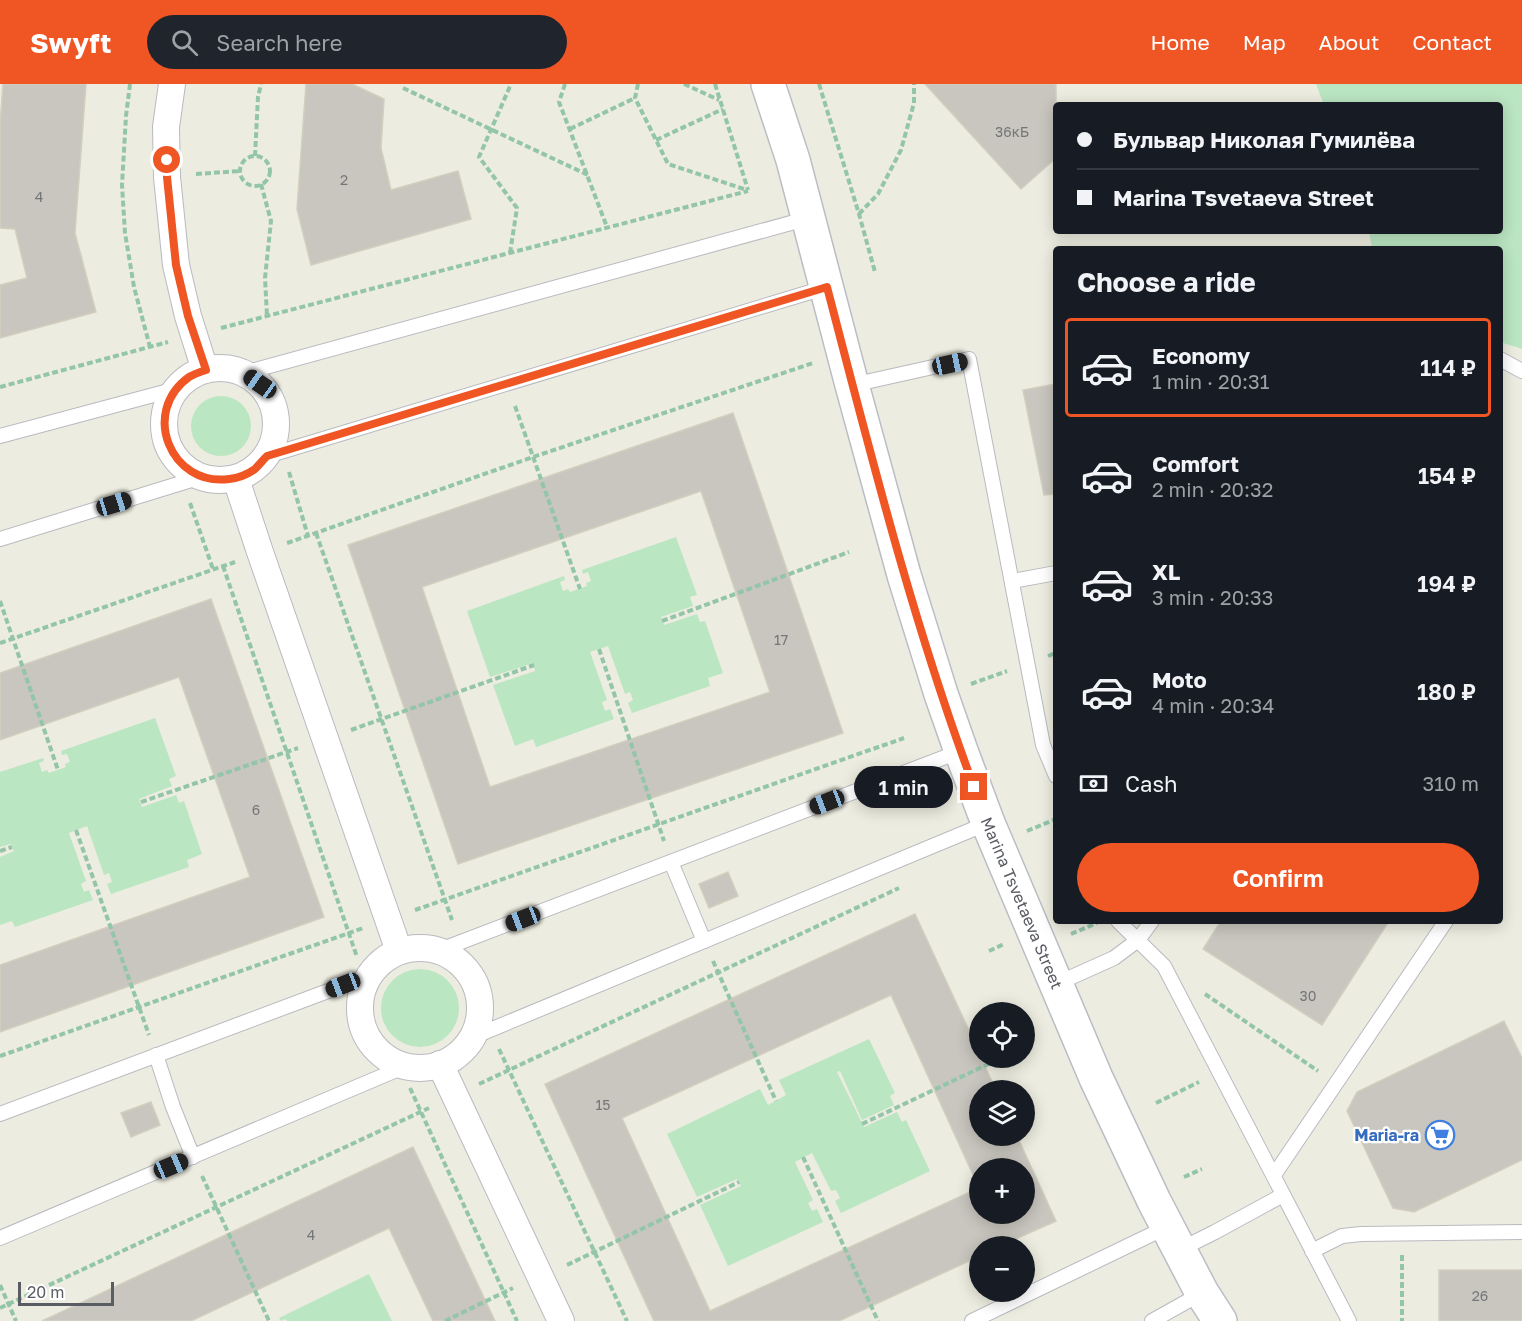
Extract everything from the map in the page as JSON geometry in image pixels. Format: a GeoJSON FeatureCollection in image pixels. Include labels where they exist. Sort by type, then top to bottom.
{"type":"FeatureCollection","features":[{"type":"Feature","properties":{"kind":"street"},"geometry":{"type":"LineString","coordinates":[[172,84],[166,128],[167,177],[176,265],[206,370]]}},
{"type":"Feature","properties":{"kind":"street","name":"Marina Tsvetaeva Street"},"geometry":{"type":"LineString","coordinates":[[768,84],[793,160],[904,575],[961,751],[988,823],[1101,1088],[1154,1201],[1202,1293],[1220,1321]]}},
{"type":"Feature","properties":{"kind":"street"},"geometry":{"type":"LineString","coordinates":[[225,368],[244,373],[260,384],[272,399],[277,419],[275,453],[254,470],[236,478],[219,481],[192,480],[186,468],[174,456],[166,440],[164,422],[168,404],[176,389],[189,377],[206,370],[225,368]]}},
{"type":"Feature","properties":{"kind":"street"},"geometry":{"type":"LineString","coordinates":[[236,478],[399,951]]}},
{"type":"Feature","properties":{"kind":"street"},"geometry":{"type":"LineString","coordinates":[[419,947],[450,947],[458,961],[472,977],[479,996],[482,1033],[460,1053],[440,1064],[425,1068],[404,1068],[374,1047],[364,1031],[359,1012],[366,976],[381,961],[399,951],[419,947]]}},
{"type":"Feature","properties":{"kind":"street"},"geometry":{"type":"LineString","coordinates":[[440,1064],[561,1321]]}},
{"type":"Feature","properties":{"kind":"lane"},"geometry":{"type":"LineString","coordinates":[[244,373],[809,218]]}},
{"type":"Feature","properties":{"kind":"lane"},"geometry":{"type":"LineString","coordinates":[[275,453],[827,287]]}},
{"type":"Feature","properties":{"kind":"lane"},"geometry":{"type":"LineString","coordinates":[[852,385],[969,359],[1043,745],[1053,769]]}},
{"type":"Feature","properties":{"kind":"lane"},"geometry":{"type":"LineString","coordinates":[[1503,361],[1522,371]]}},
{"type":"Feature","properties":{"kind":"lane"},"geometry":{"type":"LineString","coordinates":[[0,436],[176,389]]}},
{"type":"Feature","properties":{"kind":"lane"},"geometry":{"type":"LineString","coordinates":[[0,539],[192,480]]}},
{"type":"Feature","properties":{"kind":"lane"},"geometry":{"type":"LineString","coordinates":[[1012,581],[1053,574]]}},
{"type":"Feature","properties":{"kind":"lane"},"geometry":{"type":"LineString","coordinates":[[450,947],[961,751]]}},
{"type":"Feature","properties":{"kind":"lane"},"geometry":{"type":"LineString","coordinates":[[482,1033],[988,823]]}},
{"type":"Feature","properties":{"kind":"lane"},"geometry":{"type":"LineString","coordinates":[[671,862],[704,941]]}},
{"type":"Feature","properties":{"kind":"lane"},"geometry":{"type":"LineString","coordinates":[[1121,924],[1164,966],[1349,1321]]}},
{"type":"Feature","properties":{"kind":"lane"},"geometry":{"type":"LineString","coordinates":[[1056,984],[1114,958],[1138,940],[1150,924]]}},
{"type":"Feature","properties":{"kind":"lane"},"geometry":{"type":"LineString","coordinates":[[1274,1175],[1444,924]]}},
{"type":"Feature","properties":{"kind":"lane"},"geometry":{"type":"LineString","coordinates":[[0,1114],[366,976]]}},
{"type":"Feature","properties":{"kind":"lane"},"geometry":{"type":"LineString","coordinates":[[156,1055],[193,1157]]}},
{"type":"Feature","properties":{"kind":"lane"},"geometry":{"type":"LineString","coordinates":[[0,1238],[404,1068]]}},
{"type":"Feature","properties":{"kind":"lane"},"geometry":{"type":"LineString","coordinates":[[972,1321],[1283,1195]]}},
{"type":"Feature","properties":{"kind":"lane"},"geometry":{"type":"LineString","coordinates":[[1312,1251],[1342,1236],[1361,1234],[1522,1232]]}},
{"type":"Feature","properties":{"kind":"lane"},"geometry":{"type":"LineString","coordinates":[[1152,1321],[1202,1293]]}},
{"type":"Feature","properties":{"kind":"path"},"geometry":{"type":"LineString","coordinates":[[130,84],[122,185],[134,287],[150,347]]}},
{"type":"Feature","properties":{"kind":"path"},"geometry":{"type":"LineString","coordinates":[[255,156],[258,97],[261,84]]}},
{"type":"Feature","properties":{"kind":"path"},"geometry":{"type":"LineString","coordinates":[[510,253],[517,208],[479,157],[511,84]]}},
{"type":"Feature","properties":{"kind":"path"},"geometry":{"type":"LineString","coordinates":[[565,84],[559,102],[608,227]]}},
{"type":"Feature","properties":{"kind":"path"},"geometry":{"type":"LineString","coordinates":[[638,84],[635,98],[668,164],[748,190]]}},
{"type":"Feature","properties":{"kind":"path"},"geometry":{"type":"LineString","coordinates":[[684,84],[720,101]]}},
{"type":"Feature","properties":{"kind":"path"},"geometry":{"type":"LineString","coordinates":[[715,84],[748,190]]}},
{"type":"Feature","properties":{"kind":"path"},"geometry":{"type":"LineString","coordinates":[[819,84],[860,214],[875,272]]}},
{"type":"Feature","properties":{"kind":"path"},"geometry":{"type":"LineString","coordinates":[[860,214],[878,194],[902,150],[914,103],[914,84]]}},
{"type":"Feature","properties":{"kind":"path"},"geometry":{"type":"LineString","coordinates":[[403,88],[588,175]]}},
{"type":"Feature","properties":{"kind":"path"},"geometry":{"type":"LineString","coordinates":[[570,129],[635,98]]}},
{"type":"Feature","properties":{"kind":"path"},"geometry":{"type":"LineString","coordinates":[[656,140],[723,109]]}},
{"type":"Feature","properties":{"kind":"path"},"geometry":{"type":"LineString","coordinates":[[255,156],[265,159],[270,173],[261,184],[256,185],[243,180],[240,171],[247,158],[255,156]]}},
{"type":"Feature","properties":{"kind":"path"},"geometry":{"type":"LineString","coordinates":[[167,177],[240,171]]}},
{"type":"Feature","properties":{"kind":"path"},"geometry":{"type":"LineString","coordinates":[[261,184],[272,221],[265,278],[267,317]]}},
{"type":"Feature","properties":{"kind":"path"},"geometry":{"type":"LineString","coordinates":[[0,387],[748,190]]}},
{"type":"Feature","properties":{"kind":"path"},"geometry":{"type":"LineString","coordinates":[[0,643],[533,457],[800,367]]}},
{"type":"Feature","properties":{"kind":"path"},"geometry":{"type":"LineString","coordinates":[[507,383],[580,589]]}},
{"type":"Feature","properties":{"kind":"path"},"geometry":{"type":"LineString","coordinates":[[275,453],[308,536]]}},
{"type":"Feature","properties":{"kind":"path"},"geometry":{"type":"LineString","coordinates":[[192,480],[213,569]]}},
{"type":"Feature","properties":{"kind":"path"},"geometry":{"type":"LineString","coordinates":[[316,533],[444,900],[450,947]]}},
{"type":"Feature","properties":{"kind":"path"},"geometry":{"type":"LineString","coordinates":[[662,621],[849,552]]}},
{"type":"Feature","properties":{"kind":"path"},"geometry":{"type":"LineString","coordinates":[[223,566],[349,933],[366,976]]}},
{"type":"Feature","properties":{"kind":"path"},"geometry":{"type":"LineString","coordinates":[[0,601],[58,770]]}},
{"type":"Feature","properties":{"kind":"path"},"geometry":{"type":"LineString","coordinates":[[599,648],[671,862]]}},
{"type":"Feature","properties":{"kind":"path"},"geometry":{"type":"LineString","coordinates":[[141,802],[534,664]]}},
{"type":"Feature","properties":{"kind":"path"},"geometry":{"type":"LineString","coordinates":[[0,1056],[904,738]]}},
{"type":"Feature","properties":{"kind":"path"},"geometry":{"type":"LineString","coordinates":[[76,830],[156,1055]]}},
{"type":"Feature","properties":{"kind":"path"},"geometry":{"type":"LineString","coordinates":[[0,851],[12,847]]}},
{"type":"Feature","properties":{"kind":"path"},"geometry":{"type":"LineString","coordinates":[[1068,936],[1094,924]]}},
{"type":"Feature","properties":{"kind":"path"},"geometry":{"type":"LineString","coordinates":[[704,941],[776,1101]]}},
{"type":"Feature","properties":{"kind":"path"},"geometry":{"type":"LineString","coordinates":[[1164,966],[1336,1084]]}},
{"type":"Feature","properties":{"kind":"path"},"geometry":{"type":"LineString","coordinates":[[482,1033],[508,1071],[627,1321]]}},
{"type":"Feature","properties":{"kind":"path"},"geometry":{"type":"LineString","coordinates":[[404,1068],[517,1321]]}},
{"type":"Feature","properties":{"kind":"path"},"geometry":{"type":"LineString","coordinates":[[862,1124],[980,1068]]}},
{"type":"Feature","properties":{"kind":"path"},"geometry":{"type":"LineString","coordinates":[[1156,1103],[1220,1072]]}},
{"type":"Feature","properties":{"kind":"path"},"geometry":{"type":"LineString","coordinates":[[193,1157],[269,1321]]}},
{"type":"Feature","properties":{"kind":"path"},"geometry":{"type":"LineString","coordinates":[[803,1157],[878,1321]]}},
{"type":"Feature","properties":{"kind":"path"},"geometry":{"type":"LineString","coordinates":[[1184,1177],[1202,1168]]}},
{"type":"Feature","properties":{"kind":"path"},"geometry":{"type":"LineString","coordinates":[[445,1321],[739,1182]]}},
{"type":"Feature","properties":{"kind":"path"},"geometry":{"type":"LineString","coordinates":[[1402,1233],[1402,1321]]}},
{"type":"Feature","properties":{"kind":"path"},"geometry":{"type":"LineString","coordinates":[[0,1285],[16,1321]]}},
{"type":"Feature","properties":{"kind":"green space"},"geometry":{"type":"Polygon","coordinates":[[[1316,84],[1522,84],[1522,349],[1503,343],[1503,246],[1372,246],[1370,234],[1503,234],[1503,102],[1323,102],[1316,84]]]}},
{"type":"Feature","properties":{"kind":"green space"},"geometry":{"type":"Polygon","coordinates":[[[215,396],[227,396],[238,401],[246,409],[251,426],[249,438],[238,451],[227,456],[215,456],[204,451],[196,443],[191,432],[191,420],[196,409],[204,401],[215,396]]]}},
{"type":"Feature","properties":{"kind":"green space"},"geometry":{"type":"Polygon","coordinates":[[[676,537],[697,595],[690,597],[693,606],[661,617],[664,625],[697,614],[700,622],[705,621],[723,673],[708,678],[710,686],[632,713],[628,703],[633,700],[630,692],[625,694],[608,646],[590,652],[607,700],[602,702],[605,711],[610,709],[614,719],[536,747],[533,739],[515,746],[493,685],[535,671],[533,663],[490,677],[467,611],[564,576],[565,580],[560,582],[563,591],[568,589],[570,592],[587,586],[586,583],[591,581],[588,572],[583,574],[582,570],[676,537]]]}},
{"type":"Feature","properties":{"kind":"green space"},"geometry":{"type":"Polygon","coordinates":[[[155,718],[176,776],[169,779],[172,786],[139,799],[142,807],[176,795],[179,803],[184,801],[202,854],[187,860],[189,867],[111,894],[107,884],[112,882],[109,873],[104,875],[87,826],[69,833],[86,881],[81,884],[84,892],[89,890],[93,900],[15,927],[12,921],[0,925],[0,857],[14,851],[11,844],[0,847],[0,772],[43,758],[44,761],[39,763],[42,772],[47,770],[49,773],[66,767],[65,764],[70,762],[67,754],[62,755],[61,751],[155,718]]]}},
{"type":"Feature","properties":{"kind":"green space"},"geometry":{"type":"Polygon","coordinates":[[[420,969],[435,972],[452,986],[459,1008],[456,1023],[442,1040],[420,1047],[405,1044],[388,1030],[381,1008],[384,993],[398,976],[420,969]]]}},
{"type":"Feature","properties":{"kind":"green space"},"geometry":{"type":"Polygon","coordinates":[[[869,1039],[895,1093],[890,1096],[894,1105],[862,1120],[840,1071],[837,1072],[864,1127],[897,1112],[902,1122],[906,1120],[930,1171],[841,1213],[835,1201],[840,1198],[836,1190],[831,1191],[812,1153],[795,1162],[813,1200],[808,1203],[812,1211],[817,1209],[823,1222],[728,1266],[700,1205],[741,1186],[737,1179],[697,1197],[667,1134],[760,1089],[768,1105],[786,1095],[779,1080],[869,1039]]]}},
{"type":"Feature","properties":{"kind":"green space"},"geometry":{"type":"Polygon","coordinates":[[[369,1274],[392,1321],[287,1321],[285,1319],[281,1321],[279,1318],[369,1274]]]}},
{"type":"Feature","properties":{"kind":"building"},"geometry":{"type":"Polygon","coordinates":[[[3,84],[86,84],[75,233],[96,312],[0,338],[0,285],[27,278],[15,229],[0,228],[0,125],[3,84]]]}},
{"type":"Feature","properties":{"kind":"building"},"geometry":{"type":"Polygon","coordinates":[[[306,84],[352,84],[384,99],[381,148],[391,190],[458,171],[471,219],[311,265],[297,209],[306,84]]]}},
{"type":"Feature","properties":{"kind":"building"},"geometry":{"type":"Polygon","coordinates":[[[925,84],[1056,84],[1056,102],[1053,102],[1053,161],[1021,189],[925,84]]]}},
{"type":"Feature","properties":{"kind":"building"},"geometry":{"type":"Polygon","coordinates":[[[1053,385],[1053,494],[1044,495],[1023,390],[1053,385]]]}},
{"type":"Feature","properties":{"kind":"building"},"geometry":{"type":"Polygon","coordinates":[[[733,413],[843,733],[458,864],[348,545],[733,413]],[[701,491],[422,587],[490,787],[770,692],[701,491]]]}},
{"type":"Feature","properties":{"kind":"building"},"geometry":{"type":"Polygon","coordinates":[[[211,599],[324,917],[0,1032],[0,965],[250,877],[179,677],[0,740],[0,673],[211,599]]]}},
{"type":"Feature","properties":{"kind":"building"},"geometry":{"type":"Polygon","coordinates":[[[728,872],[738,896],[709,908],[699,884],[728,872]]]}},
{"type":"Feature","properties":{"kind":"building"},"geometry":{"type":"Polygon","coordinates":[[[915,914],[969,1030],[969,1068],[986,1068],[991,1080],[969,1080],[969,1146],[1022,1146],[1027,1158],[969,1158],[969,1166],[891,995],[622,1118],[710,1311],[969,1193],[969,1224],[1035,1224],[1035,1175],[1056,1221],[1022,1236],[969,1236],[969,1261],[839,1321],[654,1321],[545,1084],[915,914]]]}},
{"type":"Feature","properties":{"kind":"building"},"geometry":{"type":"Polygon","coordinates":[[[1219,924],[1387,924],[1322,1025],[1203,949],[1219,924]]]}},
{"type":"Feature","properties":{"kind":"building","name":"Maria-ra"},"geometry":{"type":"Polygon","coordinates":[[[1504,1021],[1522,1058],[1522,1160],[1414,1212],[1393,1208],[1347,1111],[1357,1092],[1504,1021]]]}},
{"type":"Feature","properties":{"kind":"building"},"geometry":{"type":"Polygon","coordinates":[[[151,1102],[160,1125],[131,1137],[121,1113],[151,1102]]]}},
{"type":"Feature","properties":{"kind":"building"},"geometry":{"type":"Polygon","coordinates":[[[413,1147],[495,1321],[433,1321],[389,1228],[191,1321],[42,1321],[413,1147]]]}},
{"type":"Feature","properties":{"kind":"building"},"geometry":{"type":"Polygon","coordinates":[[[1439,1270],[1522,1270],[1522,1321],[1439,1321],[1439,1270]]]}},
{"type":"Feature","properties":{"kind":"place","name":"Maria-ra"},"geometry":{"type":"Point","coordinates":[1440,1135]}},
{"type":"Feature","properties":{"kind":"route"},"geometry":{"type":"LineString","coordinates":[[167,160],[176,265],[188,316],[206,370],[189,377],[176,389],[168,404],[164,422],[166,440],[174,456],[186,468],[201,477],[219,481],[236,478],[254,470],[267,456],[827,287],[904,575],[941,694],[974,787]]}}]}
